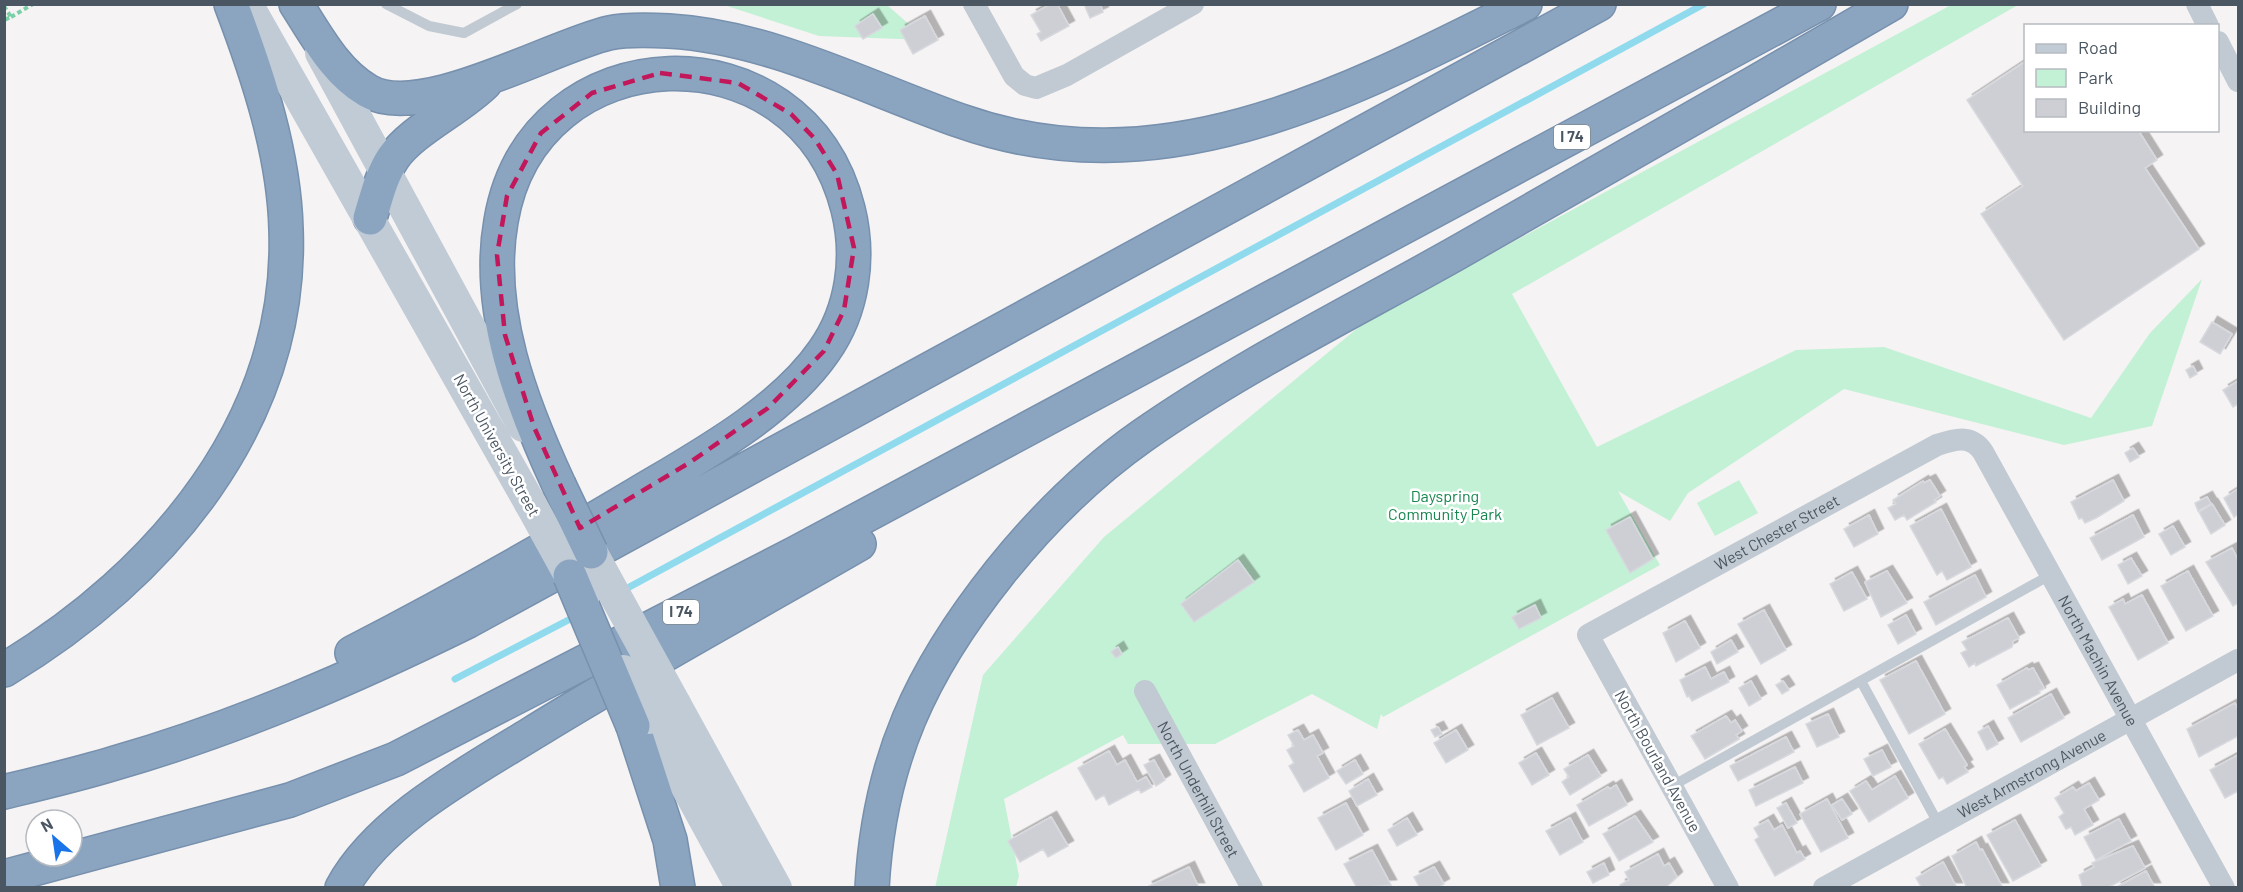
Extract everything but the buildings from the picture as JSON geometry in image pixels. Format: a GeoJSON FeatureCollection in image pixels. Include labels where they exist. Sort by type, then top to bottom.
{"type":"FeatureCollection","features":[{"type":"Feature","properties":{"kind":"highway"},"geometry":{"type":"LineString","coordinates":[[4,670],[92,609],[148,559],[174,531],[230,453],[249,415],[265,373],[284,287],[286,229],[284,194],[257,81],[231,4]]}},
{"type":"Feature","properties":{"kind":"highway"},"geometry":{"type":"LineString","coordinates":[[296,4],[345,73],[377,95],[410,98],[488,79],[572,44],[613,32],[668,31],[710,36],[768,50],[990,131],[1056,144],[1121,147],[1208,134],[1293,110],[1390,71],[1525,4]]}},
{"type":"Feature","properties":{"kind":"highway"},"geometry":{"type":"LineString","coordinates":[[4,792],[116,763],[198,736],[328,686],[390,659],[511,599],[1599,4]]}},
{"type":"Feature","properties":{"kind":"highway","name":"I 74"},"geometry":{"type":"LineString","coordinates":[[4,878],[290,800],[396,759],[796,553],[1819,4]]}},
{"type":"Feature","properties":{"kind":"highway"},"geometry":{"type":"LineString","coordinates":[[872,888],[873,856],[888,776],[911,713],[938,657],[979,598],[1027,540],[1075,490],[1144,434],[1266,359],[1891,4]]}},
{"type":"Feature","properties":{"kind":"highway"},"geometry":{"type":"LineString","coordinates":[[116,763],[300,680],[518,565],[689,463],[768,408],[801,378],[824,351],[844,310],[853,272],[852,230],[839,180],[820,146],[791,114],[752,88],[720,77],[660,72],[636,76],[609,85],[572,106],[541,133],[523,160],[507,196],[501,218],[497,255],[498,284],[513,366],[558,486],[591,552]]}},
{"type":"Feature","properties":{"kind":"highway"},"geometry":{"type":"LineString","coordinates":[[370,219],[384,174],[402,148],[468,100],[488,79]]}},
{"type":"Feature","properties":{"kind":"highway"},"geometry":{"type":"LineString","coordinates":[[342,888],[364,857],[394,828],[427,801],[494,757],[586,700],[927,505],[1325,269]]}},
{"type":"Feature","properties":{"kind":"highway"},"geometry":{"type":"LineString","coordinates":[[570,576],[652,716],[678,888]]}},
{"type":"Feature","properties":{"kind":"main road","name":"North University Street"},"geometry":{"type":"LineString","coordinates":[[247,4],[570,576]]}},
{"type":"Feature","properties":{"kind":"main road","name":"North University Street"},"geometry":{"type":"LineString","coordinates":[[296,4],[384,174],[558,486]]}},
{"type":"Feature","properties":{"kind":"main road"},"geometry":{"type":"LineString","coordinates":[[591,552],[652,716],[742,888]]}},
{"type":"Feature","properties":{"kind":"main road"},"geometry":{"type":"LineString","coordinates":[[652,716],[776,888]]}},
{"type":"Feature","properties":{"kind":"street"},"geometry":{"type":"LineString","coordinates":[[974,4],[1014,76],[1030,88],[1050,84],[1193,4]]}},
{"type":"Feature","properties":{"kind":"street"},"geometry":{"type":"LineString","coordinates":[[2197,4],[2207,24]]}},
{"type":"Feature","properties":{"kind":"street"},"geometry":{"type":"LineString","coordinates":[[2219,46],[2238,81]]}},
{"type":"Feature","properties":{"kind":"street","name":"North Machin Avenue"},"geometry":{"type":"LineString","coordinates":[[1968,439],[1983,452],[2133,719],[2224,888]]}},
{"type":"Feature","properties":{"kind":"street","name":"West Chester Street"},"geometry":{"type":"LineString","coordinates":[[1588,635],[1937,445],[1968,439]]}},
{"type":"Feature","properties":{"kind":"street","name":"North Bourland Avenue"},"geometry":{"type":"LineString","coordinates":[[1588,635],[1728,888]]}},
{"type":"Feature","properties":{"kind":"street","name":"West Armstrong Avenue"},"geometry":{"type":"LineString","coordinates":[[1824,888],[2238,660]]}},
{"type":"Feature","properties":{"kind":"street","name":"North Underhill Street"},"geometry":{"type":"LineString","coordinates":[[1146,690],[1252,888]]}},
{"type":"Feature","properties":{"kind":"lane"},"geometry":{"type":"LineString","coordinates":[[386,4],[429,26],[464,33],[517,4]]}},
{"type":"Feature","properties":{"kind":"lane"},"geometry":{"type":"LineString","coordinates":[[1671,786],[2052,574]]}},
{"type":"Feature","properties":{"kind":"lane"},"geometry":{"type":"LineString","coordinates":[[1861,681],[1939,825]]}},
{"type":"Feature","properties":{"kind":"path"},"geometry":{"type":"LineString","coordinates":[[4,20],[33,4]]}},
{"type":"Feature","properties":{"kind":"path"},"geometry":{"type":"LineString","coordinates":[[4,6],[11,17]]}},
{"type":"Feature","properties":{"kind":"highlighted area"},"geometry":{"type":"Polygon","coordinates":[[[660,73],[738,83],[791,114],[815,139],[837,174],[854,248],[844,310],[824,351],[768,408],[689,463],[580,528],[534,427],[505,335],[497,255],[507,196],[541,133],[592,93],[660,73]]]}},
{"type":"Feature","properties":{"kind":"green space"},"geometry":{"type":"Polygon","coordinates":[[[724,5],[887,5],[927,40],[819,36],[724,5]]]}},
{"type":"Feature","properties":{"kind":"green space","name":"Dayspring Community Park"},"geometry":{"type":"Polygon","coordinates":[[[1951,5],[2018,5],[1512,294],[1597,447],[1796,350],[1884,347],[2091,418],[2150,333],[2202,279],[2152,426],[2064,445],[1844,389],[1688,493],[1670,521],[1618,491],[1660,565],[1383,717],[1381,714],[1377,729],[1312,694],[1215,744],[1128,744],[1123,735],[1004,799],[1019,876],[1016,887],[935,888],[983,675],[1104,537],[1365,322],[1951,5]]]}},
{"type":"Feature","properties":{"kind":"green space"},"geometry":{"type":"Polygon","coordinates":[[[1739,480],[1758,513],[1715,536],[1697,503],[1739,480]]]}},
{"type":"Feature","properties":{"kind":"waterway"},"geometry":{"type":"LineString","coordinates":[[622,591],[1704,4]]}},
{"type":"Feature","properties":{"kind":"waterway"},"geometry":{"type":"LineString","coordinates":[[455,679],[578,615]]}}]}
